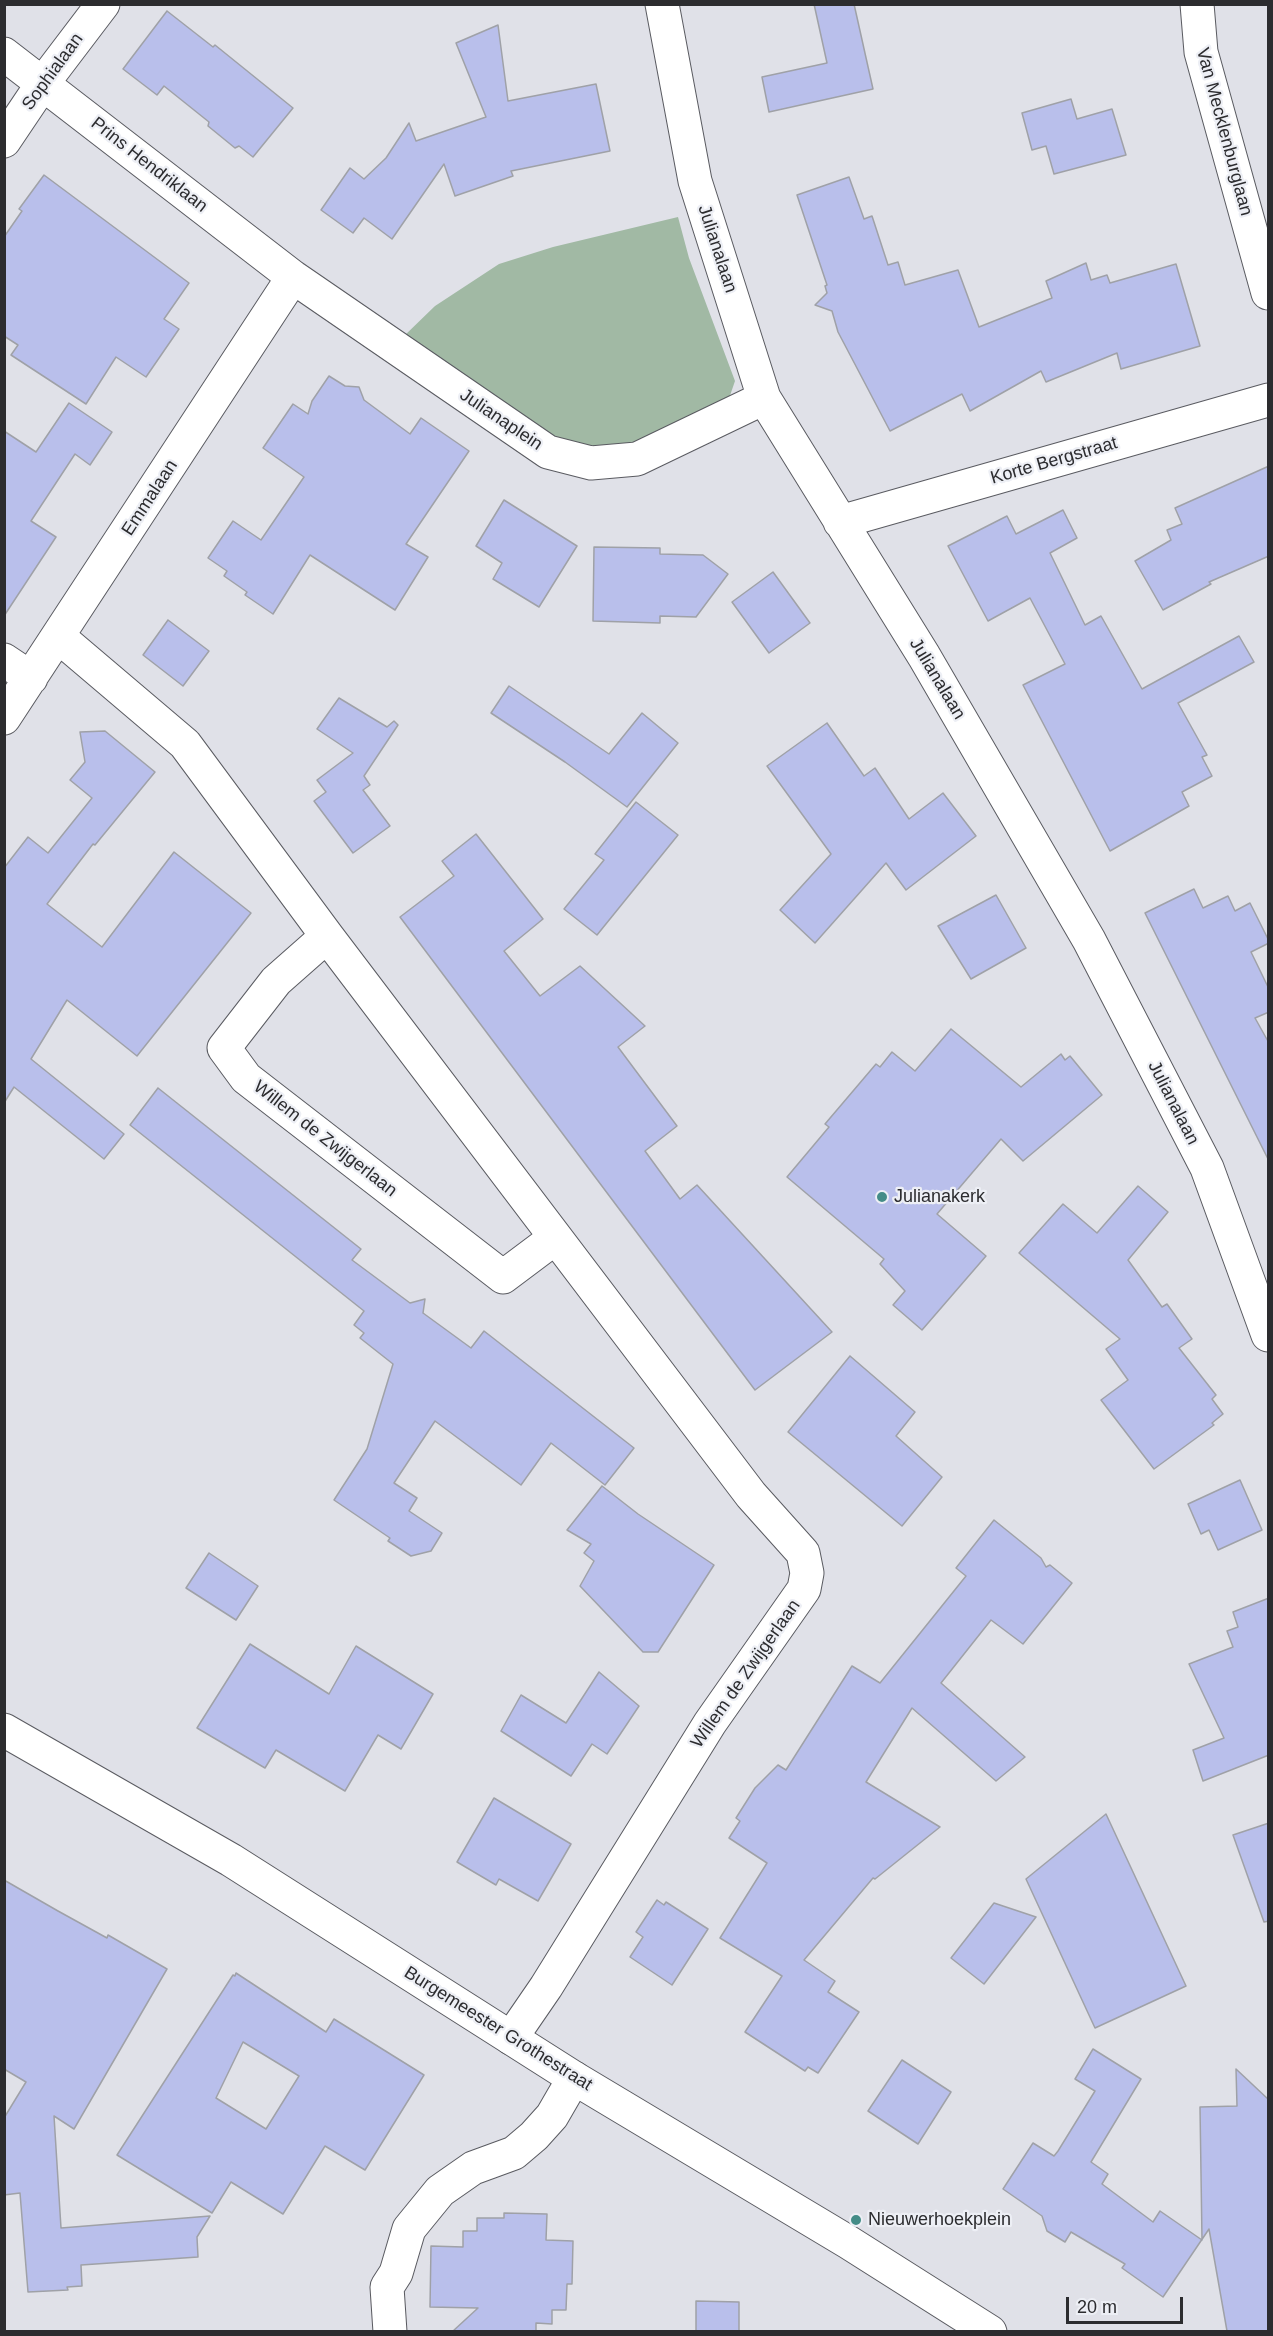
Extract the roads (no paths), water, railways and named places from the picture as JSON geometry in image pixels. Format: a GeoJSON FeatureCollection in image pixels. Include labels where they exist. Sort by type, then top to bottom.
{"type":"FeatureCollection","features":[{"type":"Feature","properties":{"kind":"street","name":"Sophialaan"},"geometry":{"type":"LineString","coordinates":[[4,141],[43,83],[103,4]]}},
{"type":"Feature","properties":{"kind":"street","name":"Julianalaan"},"geometry":{"type":"LineString","coordinates":[[662,4],[695,181],[764,398],[924,656],[1089,940],[1207,1168],[1269,1335]]}},
{"type":"Feature","properties":{"kind":"street","name":"Van Mecklenburglaan"},"geometry":{"type":"LineString","coordinates":[[1197,4],[1201,52],[1269,293]]}},
{"type":"Feature","properties":{"kind":"street","name":"Prins Hendriklaan"},"geometry":{"type":"LineString","coordinates":[[4,54],[293,277]]}},
{"type":"Feature","properties":{"kind":"street","name":"Julianaplein"},"geometry":{"type":"LineString","coordinates":[[293,277],[548,452],[591,463],[637,459],[764,398]]}},
{"type":"Feature","properties":{"kind":"street","name":"Emmalaan"},"geometry":{"type":"LineString","coordinates":[[4,718],[18,669],[59,637],[293,277]]}},
{"type":"Feature","properties":{"kind":"street","name":"Korte Bergstraat"},"geometry":{"type":"LineString","coordinates":[[840,522],[1269,400]]}},
{"type":"Feature","properties":{"kind":"street","name":"Willem de Zwijgerlaan"},"geometry":{"type":"LineString","coordinates":[[59,637],[185,744],[327,936],[751,1495],[803,1553],[807,1573],[804,1589],[710,1723],[552,1978],[511,2038]]}},
{"type":"Feature","properties":{"kind":"street","name":"Willem de Zwijgerlaan"},"geometry":{"type":"LineString","coordinates":[[327,936],[276,981],[224,1048],[229,1056],[246,1078],[503,1277],[555,1238]]}},
{"type":"Feature","properties":{"kind":"street","name":"Burgemeester Grothestraat"},"geometry":{"type":"LineString","coordinates":[[4,1730],[231,1860],[574,2078],[848,2242],[990,2331]]}},
{"type":"Feature","properties":{"kind":"street"},"geometry":{"type":"LineString","coordinates":[[390,2331],[387,2287],[396,2273],[409,2229],[440,2191],[473,2168],[514,2153],[534,2136],[552,2116],[574,2078]]}},
{"type":"Feature","properties":{"kind":"place","name":"Julianakerk"},"geometry":{"type":"Point","coordinates":[882,1197]}},
{"type":"Feature","properties":{"kind":"place","name":"Nieuwerhoekplein"},"geometry":{"type":"Point","coordinates":[856,2220]}}]}
